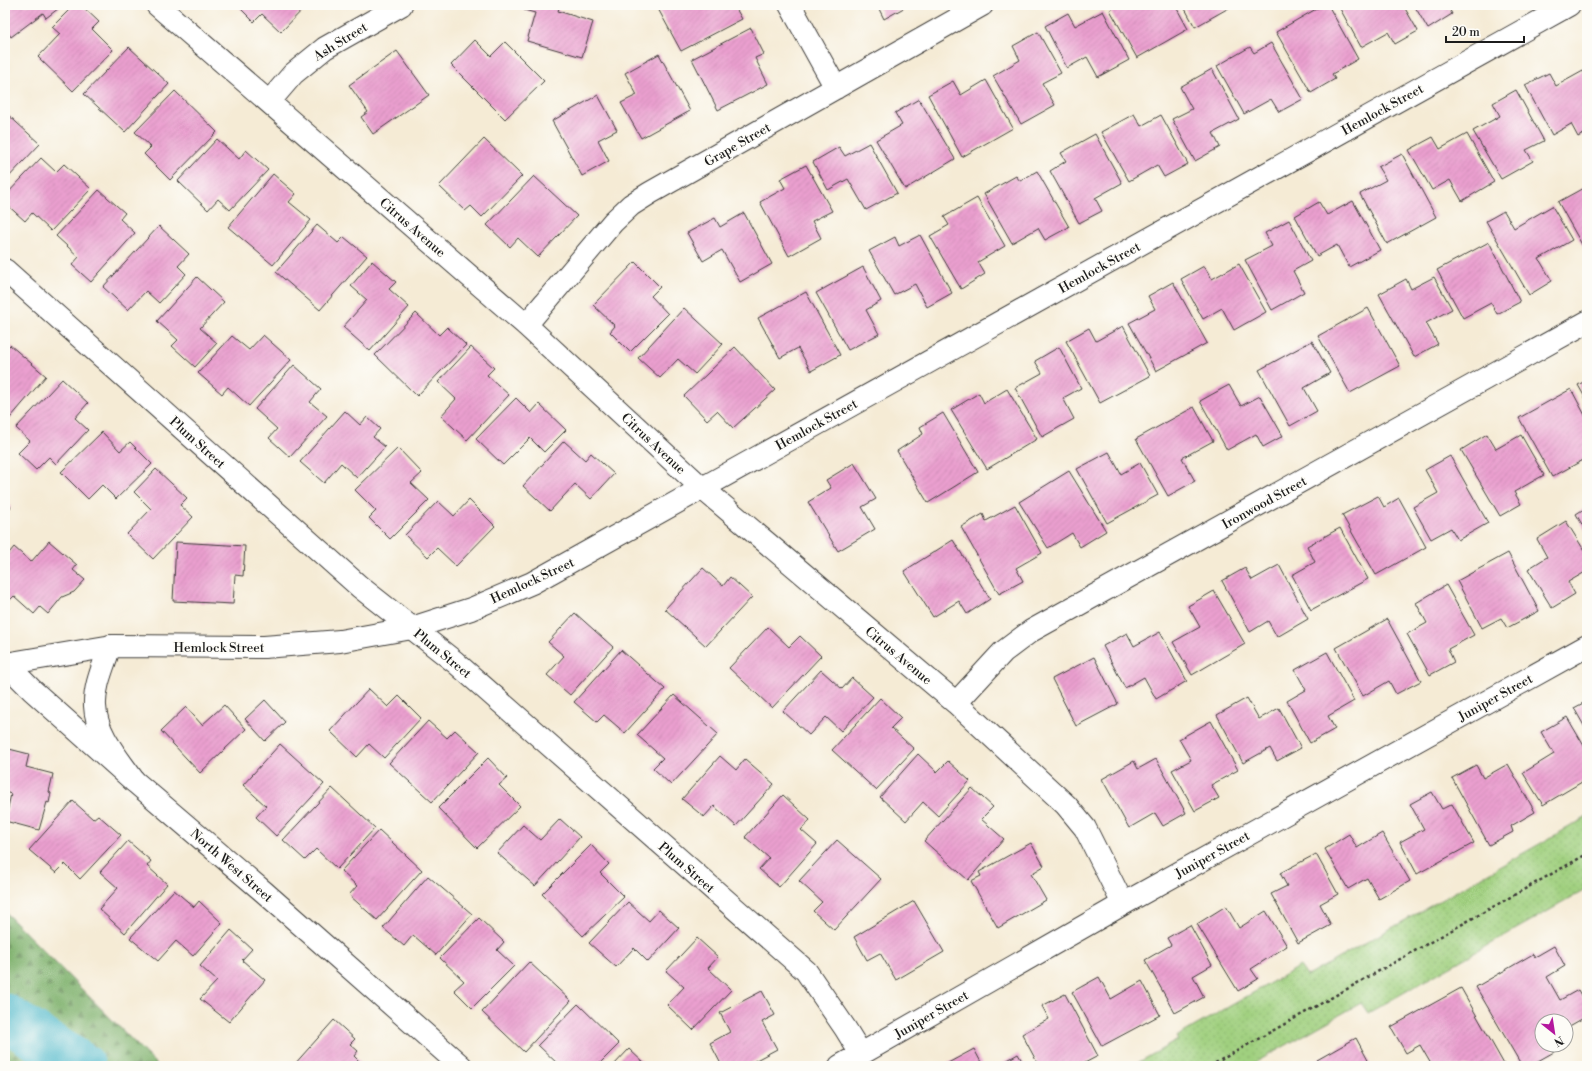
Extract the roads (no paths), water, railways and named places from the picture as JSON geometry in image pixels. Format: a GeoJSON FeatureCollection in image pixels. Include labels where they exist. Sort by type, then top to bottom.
{"type":"FeatureCollection","features":[{"type":"Feature","properties":{"kind":"street","name":"Citrus Avenue"},"geometry":{"type":"LineString","coordinates":[[156,5],[526,325],[702,488],[956,703],[1066,805],[1085,828],[1123,904]]}},
{"type":"Feature","properties":{"kind":"street","name":"Ash Street"},"geometry":{"type":"LineString","coordinates":[[269,102],[293,74],[324,48],[401,5]]}},
{"type":"Feature","properties":{"kind":"street"},"geometry":{"type":"LineString","coordinates":[[790,5],[836,88]]}},
{"type":"Feature","properties":{"kind":"street","name":"Grape Street"},"geometry":{"type":"LineString","coordinates":[[526,325],[613,222],[631,205],[982,5]]}},
{"type":"Feature","properties":{"kind":"street","name":"Hemlock Street"},"geometry":{"type":"LineString","coordinates":[[5,664],[110,646],[264,648],[340,642],[412,628],[471,609],[532,584],[1569,5]]}},
{"type":"Feature","properties":{"kind":"street","name":"Plum Street"},"geometry":{"type":"LineString","coordinates":[[5,270],[360,587],[461,667],[806,971],[861,1054]]}},
{"type":"Feature","properties":{"kind":"street","name":"Ironwood Street"},"geometry":{"type":"LineString","coordinates":[[956,703],[1003,652],[1031,631],[1587,322]]}},
{"type":"Feature","properties":{"kind":"street"},"geometry":{"type":"LineString","coordinates":[[110,646],[96,693],[95,705],[97,721],[108,743],[134,781]]}},
{"type":"Feature","properties":{"kind":"street","name":"Juniper Street"},"geometry":{"type":"LineString","coordinates":[[840,1066],[1123,904],[1587,646]]}},
{"type":"Feature","properties":{"kind":"street","name":"North West Street"},"geometry":{"type":"LineString","coordinates":[[5,664],[36,694],[134,781],[264,892],[461,1066]]}},
{"type":"Feature","properties":{"kind":"waterway"},"geometry":{"type":"LineString","coordinates":[[5,1017],[82,1066]]}}]}
